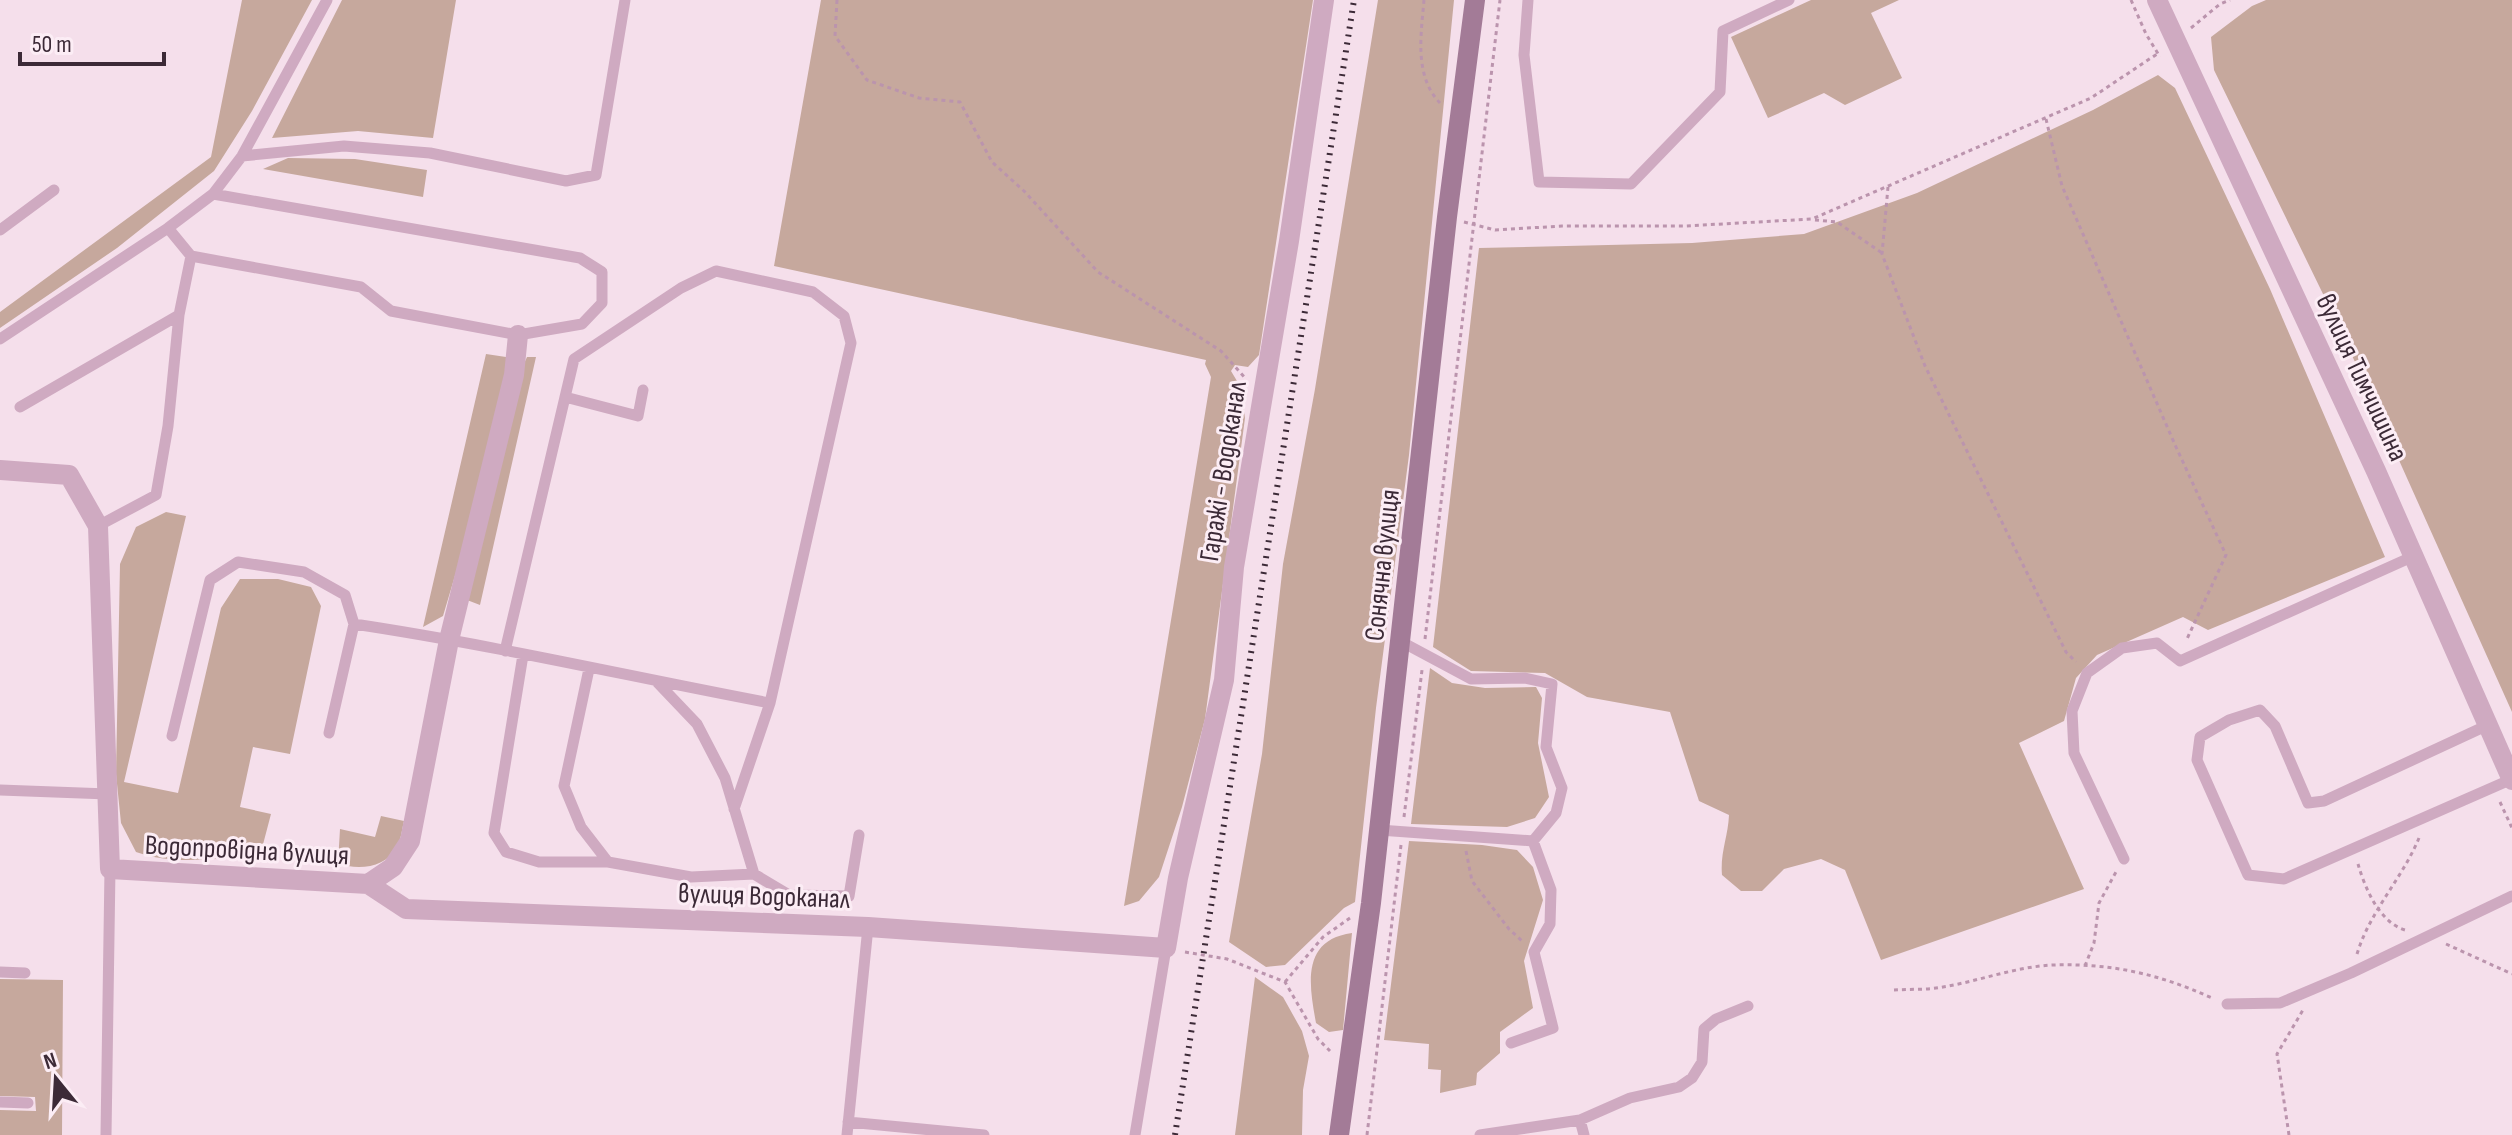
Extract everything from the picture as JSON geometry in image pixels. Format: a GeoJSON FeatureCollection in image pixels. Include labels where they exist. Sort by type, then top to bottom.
{"type":"FeatureCollection","features":[{"type":"Feature","properties":{"kind":"street","name":"Гаражі - Водоканал"},"geometry":{"type":"LineString","coordinates":[[1166,948],[1178,878],[1224,680],[1234,567],[1289,241],[1324,0]]}},
{"type":"Feature","properties":{"kind":"street","name":"Сонячна вулиця"},"geometry":{"type":"LineString","coordinates":[[1339,1135],[1371,903],[1447,217],[1475,0]]}},
{"type":"Feature","properties":{"kind":"street","name":"вулиця Тимчишина"},"geometry":{"type":"LineString","coordinates":[[2157,0],[2414,556],[2512,779]]}},
{"type":"Feature","properties":{"kind":"street","name":"Водопровідна вулиця"},"geometry":{"type":"LineString","coordinates":[[0,470],[69,475],[98,526],[110,869],[368,884],[393,867],[410,841],[449,640],[514,375],[518,335]]}},
{"type":"Feature","properties":{"kind":"street","name":"вулиця Водоканал"},"geometry":{"type":"LineString","coordinates":[[368,884],[406,909],[868,927],[1166,948]]}},
{"type":"Feature","properties":{"kind":"lane"},"geometry":{"type":"LineString","coordinates":[[0,339],[168,228],[213,194],[242,156],[327,0]]}},
{"type":"Feature","properties":{"kind":"lane"},"geometry":{"type":"LineString","coordinates":[[242,156],[344,146],[430,153],[566,181],[596,175],[625,0]]}},
{"type":"Feature","properties":{"kind":"lane"},"geometry":{"type":"LineString","coordinates":[[1528,0],[1524,55],[1539,182],[1631,184],[1720,92],[1723,31],[1789,0]]}},
{"type":"Feature","properties":{"kind":"lane"},"geometry":{"type":"LineString","coordinates":[[0,230],[54,190]]}},
{"type":"Feature","properties":{"kind":"lane"},"geometry":{"type":"LineString","coordinates":[[168,228],[191,256],[361,287],[391,311],[518,335],[582,324],[602,303],[602,272],[580,258],[213,194]]}},
{"type":"Feature","properties":{"kind":"lane"},"geometry":{"type":"LineString","coordinates":[[98,526],[156,495],[168,426],[179,315],[191,256]]}},
{"type":"Feature","properties":{"kind":"lane"},"geometry":{"type":"LineString","coordinates":[[505,651],[574,359],[681,288],[716,271],[813,292],[844,316],[851,343],[770,703],[734,809]]}},
{"type":"Feature","properties":{"kind":"lane"},"geometry":{"type":"LineString","coordinates":[[20,407],[179,315]]}},
{"type":"Feature","properties":{"kind":"lane"},"geometry":{"type":"LineString","coordinates":[[565,397],[638,416],[643,390]]}},
{"type":"Feature","properties":{"kind":"lane"},"geometry":{"type":"LineString","coordinates":[[2124,859],[2074,753],[2072,711],[2087,673],[2122,648],[2157,643],[2180,661],[2414,556]]}},
{"type":"Feature","properties":{"kind":"lane"},"geometry":{"type":"LineString","coordinates":[[172,736],[210,580],[238,562],[304,572],[345,595],[354,624],[329,733]]}},
{"type":"Feature","properties":{"kind":"lane"},"geometry":{"type":"LineString","coordinates":[[354,624],[770,703]]}},
{"type":"Feature","properties":{"kind":"lane"},"geometry":{"type":"LineString","coordinates":[[1400,641],[1471,679],[1525,678],[1552,684],[1546,747],[1562,788],[1556,813],[1533,841]]}},
{"type":"Feature","properties":{"kind":"lane"},"geometry":{"type":"LineString","coordinates":[[523,655],[494,833],[506,852],[539,862],[608,862],[691,877],[754,874],[789,895],[849,896],[859,835]]}},
{"type":"Feature","properties":{"kind":"lane"},"geometry":{"type":"LineString","coordinates":[[589,669],[564,786],[581,827],[608,862]]}},
{"type":"Feature","properties":{"kind":"lane"},"geometry":{"type":"LineString","coordinates":[[656,681],[697,724],[725,778],[754,874]]}},
{"type":"Feature","properties":{"kind":"lane"},"geometry":{"type":"LineString","coordinates":[[2488,725],[2324,801],[2308,803],[2275,726],[2260,710],[2229,720],[2200,737],[2197,760],[2248,875],[2284,879],[2512,779]]}},
{"type":"Feature","properties":{"kind":"lane"},"geometry":{"type":"LineString","coordinates":[[0,790],[108,794]]}},
{"type":"Feature","properties":{"kind":"lane"},"geometry":{"type":"LineString","coordinates":[[1379,830],[1533,841]]}},
{"type":"Feature","properties":{"kind":"lane"},"geometry":{"type":"LineString","coordinates":[[1511,1043],[1553,1028],[1534,952],[1550,924],[1551,890],[1533,841]]}},
{"type":"Feature","properties":{"kind":"lane"},"geometry":{"type":"LineString","coordinates":[[106,1135],[110,869]]}},
{"type":"Feature","properties":{"kind":"lane"},"geometry":{"type":"LineString","coordinates":[[2227,1004],[2280,1003],[2351,973],[2512,896]]}},
{"type":"Feature","properties":{"kind":"lane"},"geometry":{"type":"LineString","coordinates":[[847,1135],[868,927]]}},
{"type":"Feature","properties":{"kind":"lane"},"geometry":{"type":"LineString","coordinates":[[1135,1135],[1166,948]]}},
{"type":"Feature","properties":{"kind":"lane"},"geometry":{"type":"LineString","coordinates":[[0,972],[25,973]]}},
{"type":"Feature","properties":{"kind":"lane"},"geometry":{"type":"LineString","coordinates":[[1480,1135],[1580,1120],[1630,1098],[1679,1087],[1692,1078],[1702,1062],[1704,1029],[1716,1019],[1748,1006]]}},
{"type":"Feature","properties":{"kind":"lane"},"geometry":{"type":"LineString","coordinates":[[0,1102],[28,1103]]}},
{"type":"Feature","properties":{"kind":"lane"},"geometry":{"type":"LineString","coordinates":[[1580,1120],[1584,1135]]}},
{"type":"Feature","properties":{"kind":"lane"},"geometry":{"type":"LineString","coordinates":[[848,1122],[984,1135]]}},
{"type":"Feature","properties":{"kind":"path"},"geometry":{"type":"LineString","coordinates":[[837,0],[835,36],[867,80],[919,98],[960,102],[992,162],[1024,191],[1098,272],[1221,351],[1262,396]]}},
{"type":"Feature","properties":{"kind":"path"},"geometry":{"type":"LineString","coordinates":[[1424,0],[1421,70],[1433,96],[1459,124]]}},
{"type":"Feature","properties":{"kind":"path"},"geometry":{"type":"LineString","coordinates":[[1367,1135],[1500,0]]}},
{"type":"Feature","properties":{"kind":"path"},"geometry":{"type":"LineString","coordinates":[[1812,219],[2091,98],[2176,41],[2220,4],[2230,0]]}},
{"type":"Feature","properties":{"kind":"path"},"geometry":{"type":"LineString","coordinates":[[2046,119],[2062,186],[2226,555],[2207,600],[2189,631],[2180,661]]}},
{"type":"Feature","properties":{"kind":"path"},"geometry":{"type":"LineString","coordinates":[[1888,187],[1882,254],[1925,366],[2066,652],[2087,673]]}},
{"type":"Feature","properties":{"kind":"path"},"geometry":{"type":"LineString","coordinates":[[1447,217],[1495,230],[1562,226],[1685,226],[1812,219],[1837,222],[1882,254]]}},
{"type":"Feature","properties":{"kind":"path"},"geometry":{"type":"LineString","coordinates":[[2351,973],[2363,934],[2411,858],[2428,816]]}},
{"type":"Feature","properties":{"kind":"path"},"geometry":{"type":"LineString","coordinates":[[1463,835],[1472,881],[1509,929],[1534,952]]}},
{"type":"Feature","properties":{"kind":"path"},"geometry":{"type":"LineString","coordinates":[[2085,966],[2094,943],[2099,903],[2124,859]]}},
{"type":"Feature","properties":{"kind":"path"},"geometry":{"type":"LineString","coordinates":[[1285,982],[1323,937],[1371,903]]}},
{"type":"Feature","properties":{"kind":"path"},"geometry":{"type":"LineString","coordinates":[[1166,948],[1227,959],[1285,982],[1318,1039],[1347,1069]]}},
{"type":"Feature","properties":{"kind":"path"},"geometry":{"type":"LineString","coordinates":[[1894,990],[1941,988],[2050,965],[2119,967],[2172,980],[2227,1004]]}},
{"type":"Feature","properties":{"kind":"path"},"geometry":{"type":"LineString","coordinates":[[2289,1135],[2277,1054],[2314,988]]}},
{"type":"Feature","properties":{"kind":"shaded area"},"geometry":{"type":"Polygon","coordinates":[[[242,0],[312,0],[252,111],[214,171],[117,248],[0,328],[0,312],[211,157],[242,0]]]}},
{"type":"Feature","properties":{"kind":"shaded area"},"geometry":{"type":"Polygon","coordinates":[[[342,0],[456,0],[433,138],[358,131],[272,138],[342,0]]]}},
{"type":"Feature","properties":{"kind":"shaded area"},"geometry":{"type":"Polygon","coordinates":[[[821,0],[1313,0],[1259,355],[1248,367],[1235,365],[1231,371],[1240,386],[1245,418],[1205,719],[1182,807],[1159,877],[1139,901],[1124,906],[1211,377],[1206,360],[774,266],[821,0]]]}},
{"type":"Feature","properties":{"kind":"shaded area"},"geometry":{"type":"Polygon","coordinates":[[[1378,0],[1454,0],[1409,455],[1376,708],[1355,902],[1344,908],[1285,965],[1266,967],[1229,942],[1262,754],[1283,564],[1315,389],[1378,0]]]}},
{"type":"Feature","properties":{"kind":"shaded area"},"geometry":{"type":"Polygon","coordinates":[[[1811,0],[1899,0],[1871,13],[1902,78],[1845,105],[1824,93],[1768,118],[1731,37],[1811,0]]]}},
{"type":"Feature","properties":{"kind":"shaded area"},"geometry":{"type":"Polygon","coordinates":[[[2266,0],[2512,0],[2512,712],[2341,331],[2214,70],[2211,37],[2252,6],[2266,0]]]}},
{"type":"Feature","properties":{"kind":"shaded area"},"geometry":{"type":"Polygon","coordinates":[[[2158,75],[2175,88],[2270,289],[2385,557],[2208,630],[2183,617],[2097,655],[2076,678],[2064,721],[2019,743],[2084,889],[1881,960],[1845,870],[1821,859],[1784,869],[1762,891],[1741,891],[1722,875],[1729,815],[1699,801],[1670,712],[1587,697],[1545,673],[1471,671],[1433,647],[1479,248],[1692,243],[1804,234],[1917,193],[2093,110],[2158,75]]]}},
{"type":"Feature","properties":{"kind":"shaded area"},"geometry":{"type":"Polygon","coordinates":[[[288,158],[355,159],[427,170],[423,197],[263,169],[288,158]]]}},
{"type":"Feature","properties":{"kind":"shaded area"},"geometry":{"type":"Polygon","coordinates":[[[486,354],[506,357],[508,365],[465,542],[443,616],[423,627],[486,354]]]}},
{"type":"Feature","properties":{"kind":"shaded area"},"geometry":{"type":"Polygon","coordinates":[[[527,357],[536,357],[480,605],[467,600],[527,357]]]}},
{"type":"Feature","properties":{"kind":"shaded area"},"geometry":{"type":"Polygon","coordinates":[[[166,512],[186,516],[124,782],[178,793],[221,608],[240,579],[278,579],[311,587],[321,606],[290,754],[253,747],[240,807],[271,814],[261,852],[198,860],[151,856],[136,852],[121,823],[116,774],[120,564],[136,527],[166,512]]]}},
{"type":"Feature","properties":{"kind":"shaded area"},"geometry":{"type":"Polygon","coordinates":[[[1430,668],[1452,683],[1485,688],[1536,687],[1542,698],[1538,743],[1549,797],[1535,818],[1507,827],[1411,824],[1430,668]]]}},
{"type":"Feature","properties":{"kind":"shaded area"},"geometry":{"type":"Polygon","coordinates":[[[381,816],[404,821],[400,841],[392,854],[370,866],[354,867],[338,863],[340,829],[375,837],[381,816]]]}},
{"type":"Feature","properties":{"kind":"shaded area"},"geometry":{"type":"Polygon","coordinates":[[[1409,841],[1517,850],[1533,867],[1543,900],[1524,961],[1533,1008],[1500,1032],[1500,1053],[1477,1073],[1476,1085],[1440,1093],[1441,1070],[1428,1069],[1429,1044],[1384,1040],[1409,841]]]}},
{"type":"Feature","properties":{"kind":"shaded area"},"geometry":{"type":"Polygon","coordinates":[[[1352,933],[1343,1030],[1329,1032],[1316,1023],[1312,966],[1324,945],[1336,937],[1352,933]]]}},
{"type":"Feature","properties":{"kind":"shaded area"},"geometry":{"type":"Polygon","coordinates":[[[1255,977],[1283,997],[1302,1031],[1309,1056],[1303,1090],[1302,1135],[1235,1135],[1255,977]]]}},
{"type":"Feature","properties":{"kind":"shaded area"},"geometry":{"type":"Polygon","coordinates":[[[0,979],[63,980],[62,1135],[0,1135],[0,1110],[36,1111],[35,1097],[0,1096],[0,979]]]}},
{"type":"Feature","properties":{"kind":"railway"},"geometry":{"type":"LineString","coordinates":[[1175,1135],[1354,0]]}}]}
